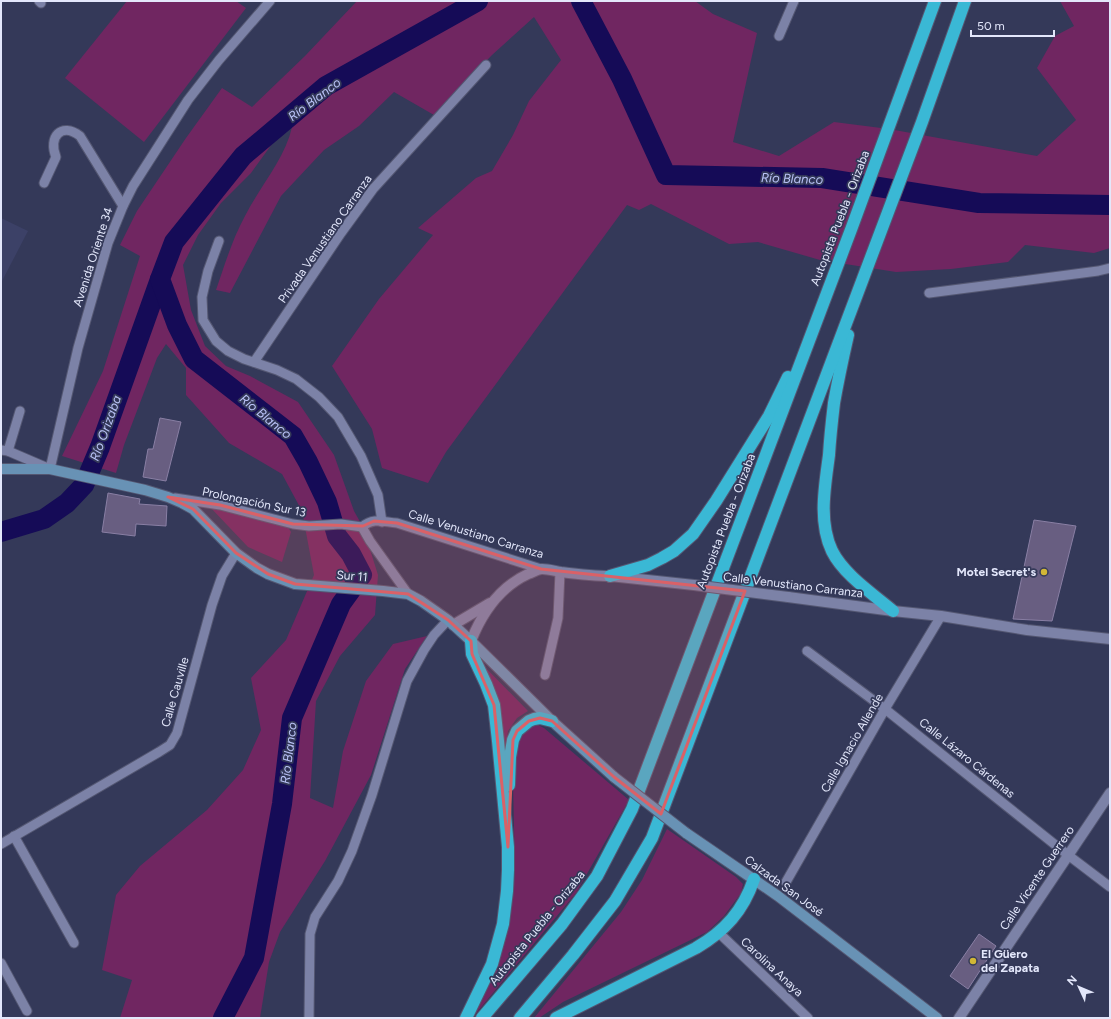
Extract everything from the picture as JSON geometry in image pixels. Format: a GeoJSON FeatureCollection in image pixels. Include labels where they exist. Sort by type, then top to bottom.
{"type":"FeatureCollection","features":[{"type":"Feature","properties":{"kind":"highway","name":"Autopista Puebla - Orizaba"},"geometry":{"type":"LineString","coordinates":[[482,1018],[562,924],[597,876],[632,809],[889,129],[935,1]]}},
{"type":"Feature","properties":{"kind":"highway"},"geometry":{"type":"LineString","coordinates":[[520,1018],[573,956],[615,901],[652,838],[922,122],[965,1]]}},
{"type":"Feature","properties":{"kind":"highway"},"geometry":{"type":"LineString","coordinates":[[854,302],[834,404],[823,505],[825,525],[832,551],[839,562],[892,611]]}},
{"type":"Feature","properties":{"kind":"highway"},"geometry":{"type":"LineString","coordinates":[[610,576],[648,565],[662,558],[674,551],[693,534],[716,501],[769,416],[819,313]]}},
{"type":"Feature","properties":{"kind":"highway"},"geometry":{"type":"LineString","coordinates":[[471,641],[472,654],[494,704],[508,847]]}},
{"type":"Feature","properties":{"kind":"highway"},"geometry":{"type":"LineString","coordinates":[[466,1018],[492,964],[503,924],[507,891],[510,757],[513,740],[517,731],[529,721],[540,718],[552,721]]}},
{"type":"Feature","properties":{"kind":"highway"},"geometry":{"type":"LineString","coordinates":[[556,1018],[696,948],[719,933],[744,904],[754,879]]}},
{"type":"Feature","properties":{"kind":"main road","name":"Sur 11"},"geometry":{"type":"LineString","coordinates":[[1,469],[51,469],[145,490],[168,497],[193,509],[236,552],[257,568],[268,574],[295,584],[408,594],[421,601],[450,622],[552,721],[614,777]]}},
{"type":"Feature","properties":{"kind":"main road","name":"Calzada San José"},"geometry":{"type":"LineString","coordinates":[[614,777],[686,833],[754,879],[937,1018]]}},
{"type":"Feature","properties":{"kind":"street","name":"Avenida Oriente 34"},"geometry":{"type":"LineString","coordinates":[[51,469],[78,348],[108,243],[123,206],[133,186],[188,100],[219,60],[270,1]]}},
{"type":"Feature","properties":{"kind":"street"},"geometry":{"type":"LineString","coordinates":[[779,36],[794,1]]}},
{"type":"Feature","properties":{"kind":"street","name":"Privada Venustiano Carranza"},"geometry":{"type":"LineString","coordinates":[[254,362],[341,233],[373,189],[486,65]]}},
{"type":"Feature","properties":{"kind":"street"},"geometry":{"type":"LineString","coordinates":[[44,183],[56,157],[53,149],[54,141],[58,133],[66,130],[74,131],[80,136],[123,206]]}},
{"type":"Feature","properties":{"kind":"street"},"geometry":{"type":"LineString","coordinates":[[219,241],[208,271],[202,297],[203,320],[216,341],[228,351],[244,359],[277,370],[296,379],[319,397],[338,417],[361,456],[378,495],[382,522]]}},
{"type":"Feature","properties":{"kind":"street"},"geometry":{"type":"LineString","coordinates":[[929,293],[1098,271],[1110,268]]}},
{"type":"Feature","properties":{"kind":"street"},"geometry":{"type":"LineString","coordinates":[[20,411],[4,450],[51,469]]}},
{"type":"Feature","properties":{"kind":"street","name":"Prolongación Sur 13"},"geometry":{"type":"LineString","coordinates":[[168,497],[220,505],[293,524],[309,526],[341,524],[361,526]]}},
{"type":"Feature","properties":{"kind":"street","name":"Calle Venustiano Carranza"},"geometry":{"type":"LineString","coordinates":[[361,526],[368,522],[374,521],[397,523],[541,569],[560,572],[694,585],[941,616],[1027,630],[1110,639]]}},
{"type":"Feature","properties":{"kind":"street"},"geometry":{"type":"LineString","coordinates":[[361,526],[408,594]]}},
{"type":"Feature","properties":{"kind":"street","name":"Calle Cauville"},"geometry":{"type":"LineString","coordinates":[[1,844],[160,752],[170,744],[177,732],[212,605],[222,576],[236,552]]}},
{"type":"Feature","properties":{"kind":"street"},"geometry":{"type":"LineString","coordinates":[[471,641],[484,613],[494,601],[507,588],[524,576],[541,569]]}},
{"type":"Feature","properties":{"kind":"street"},"geometry":{"type":"LineString","coordinates":[[545,675],[558,618],[560,572]]}},
{"type":"Feature","properties":{"kind":"street"},"geometry":{"type":"LineString","coordinates":[[308,1018],[310,934],[315,917],[338,881],[352,851],[372,795],[407,680],[434,635],[450,622],[494,601]]}},
{"type":"Feature","properties":{"kind":"street","name":"Calle Ignacio Allende"},"geometry":{"type":"LineString","coordinates":[[786,882],[885,709],[941,616]]}},
{"type":"Feature","properties":{"kind":"street","name":"Calle Lázaro Cárdenas"},"geometry":{"type":"LineString","coordinates":[[807,651],[885,709],[1110,887]]}},
{"type":"Feature","properties":{"kind":"street","name":"Calle Vicente Guerrero"},"geometry":{"type":"LineString","coordinates":[[959,1018],[1110,793]]}},
{"type":"Feature","properties":{"kind":"street"},"geometry":{"type":"LineString","coordinates":[[14,836],[74,943]]}},
{"type":"Feature","properties":{"kind":"street","name":"Carolina Anaya"},"geometry":{"type":"LineString","coordinates":[[719,933],[808,1018]]}},
{"type":"Feature","properties":{"kind":"street"},"geometry":{"type":"LineString","coordinates":[[1,963],[27,1011]]}},
{"type":"Feature","properties":{"kind":"highlighted area"},"geometry":{"type":"Polygon","coordinates":[[[168,497],[220,505],[293,524],[363,526],[374,521],[397,523],[541,569],[745,591],[661,814],[614,777],[552,721],[540,718],[529,721],[517,731],[513,740],[508,847],[494,705],[472,654],[471,641],[448,620],[408,594],[295,584],[268,574],[236,553],[193,509],[168,497]]]}},
{"type":"Feature","properties":{"kind":"shaded area"},"geometry":{"type":"Polygon","coordinates":[[[127,1],[236,1],[246,8],[144,142],[65,78],[127,1]]]}},
{"type":"Feature","properties":{"kind":"shaded area"},"geometry":{"type":"Polygon","coordinates":[[[357,1],[695,1],[713,14],[757,33],[733,142],[779,156],[834,122],[889,129],[1037,156],[1076,120],[1037,68],[1055,36],[1074,26],[1060,1],[1110,1],[1110,248],[1094,253],[1025,245],[1008,262],[951,269],[896,272],[820,260],[758,242],[729,244],[651,204],[639,210],[627,205],[446,452],[428,483],[382,468],[372,429],[332,366],[379,299],[433,235],[418,228],[476,178],[492,171],[513,135],[529,101],[561,60],[534,17],[492,55],[434,115],[394,92],[359,126],[324,150],[281,196],[230,293],[216,290],[240,225],[284,150],[292,127],[272,144],[251,173],[221,203],[198,235],[183,265],[191,310],[205,346],[226,366],[250,376],[298,402],[334,455],[354,511],[363,527],[378,575],[375,615],[340,656],[316,701],[310,798],[333,808],[343,751],[366,681],[393,644],[427,636],[405,669],[371,775],[325,861],[280,932],[269,962],[260,1018],[120,1018],[132,980],[102,970],[116,895],[140,866],[207,810],[243,770],[261,730],[251,678],[286,640],[314,575],[302,511],[282,474],[229,443],[186,395],[186,368],[166,344],[157,358],[124,445],[116,473],[62,456],[103,371],[140,256],[120,245],[137,211],[222,88],[252,107],[305,56],[357,1]]]}},
{"type":"Feature","properties":{"kind":"shaded area"},"geometry":{"type":"Polygon","coordinates":[[[1,218],[28,231],[1,283],[1,218]]]}},
{"type":"Feature","properties":{"kind":"shaded area"},"geometry":{"type":"Polygon","coordinates":[[[210,507],[286,524],[291,532],[282,562],[248,547],[210,507]]]}},
{"type":"Feature","properties":{"kind":"shaded area"},"geometry":{"type":"Polygon","coordinates":[[[480,662],[528,711],[517,718],[508,731],[505,749],[498,700],[480,662]]]}},
{"type":"Feature","properties":{"kind":"shaded area"},"geometry":{"type":"Polygon","coordinates":[[[536,724],[544,728],[629,800],[576,893],[473,1017],[504,944],[511,910],[515,872],[513,783],[515,748],[521,734],[528,727],[536,724]]]}},
{"type":"Feature","properties":{"kind":"shaded area"},"geometry":{"type":"Polygon","coordinates":[[[667,829],[736,877],[743,884],[741,893],[724,916],[707,932],[563,1002],[539,1018],[534,1018],[621,912],[642,880],[667,829]]]}},
{"type":"Feature","properties":{"kind":"building"},"geometry":{"type":"Polygon","coordinates":[[[160,418],[181,422],[166,481],[143,477],[148,449],[153,449],[160,418]]]}},
{"type":"Feature","properties":{"kind":"building"},"geometry":{"type":"Polygon","coordinates":[[[108,493],[140,499],[139,504],[167,506],[166,526],[136,524],[135,536],[102,532],[108,493]]]}},
{"type":"Feature","properties":{"kind":"building","name":"Motel Secret's"},"geometry":{"type":"Polygon","coordinates":[[[1034,520],[1076,526],[1052,621],[1013,619],[1034,520]]]}},
{"type":"Feature","properties":{"kind":"building","name":"El Güero del Zapata"},"geometry":{"type":"Polygon","coordinates":[[[979,934],[996,946],[968,989],[950,976],[979,934]]]}},
{"type":"Feature","properties":{"kind":"waterway","name":"Río Blanco"},"geometry":{"type":"LineString","coordinates":[[223,1018],[254,958],[282,804],[292,718],[341,604],[362,575],[351,554],[337,536],[327,502],[308,462],[293,436],[194,359],[177,325],[160,279],[174,242],[243,156],[326,86],[478,1]]}},
{"type":"Feature","properties":{"kind":"waterway","name":"Río Blanco"},"geometry":{"type":"LineString","coordinates":[[581,1],[622,79],[666,175],[822,178],[979,203],[1110,205]]}},
{"type":"Feature","properties":{"kind":"waterway","name":"Río Orizaba"},"geometry":{"type":"LineString","coordinates":[[1,532],[44,519],[67,503],[84,485],[100,447],[160,279]]}},
{"type":"Feature","properties":{"kind":"place","name":"Motel Secret's"},"geometry":{"type":"Point","coordinates":[1044,572]}},
{"type":"Feature","properties":{"kind":"place","name":"El Güero del Zapata"},"geometry":{"type":"Point","coordinates":[973,961]}}]}
